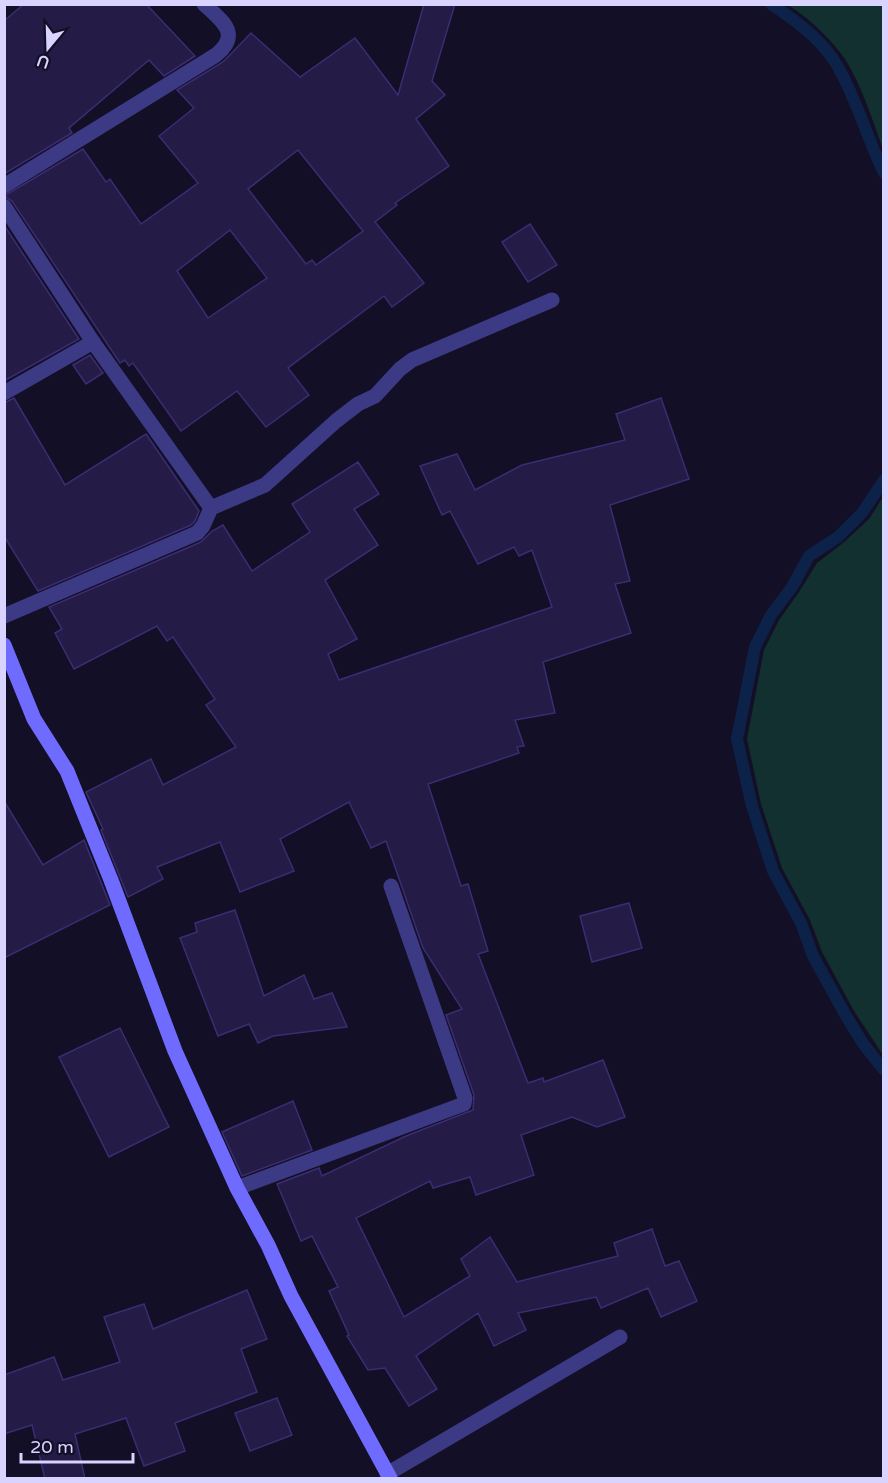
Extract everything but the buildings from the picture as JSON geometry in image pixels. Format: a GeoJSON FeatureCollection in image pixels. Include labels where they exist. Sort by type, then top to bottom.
{"type":"FeatureCollection","features":[{"type":"Feature","properties":{"kind":"street"},"geometry":{"type":"LineString","coordinates":[[4,186],[216,55],[226,46],[229,35],[223,22],[204,4]]}},
{"type":"Feature","properties":{"kind":"street"},"geometry":{"type":"LineString","coordinates":[[4,206],[93,342],[211,508]]}},
{"type":"Feature","properties":{"kind":"street"},"geometry":{"type":"LineString","coordinates":[[4,616],[189,538],[203,526],[211,508],[265,485],[336,421],[358,404],[375,396],[400,369],[412,360],[552,300]]}},
{"type":"Feature","properties":{"kind":"street"},"geometry":{"type":"LineString","coordinates":[[4,393],[93,342]]}},
{"type":"Feature","properties":{"kind":"street"},"geometry":{"type":"LineString","coordinates":[[4,645],[34,719],[66,771],[120,902],[175,1051],[237,1188],[268,1245],[291,1296],[389,1476],[620,1337]]}},
{"type":"Feature","properties":{"kind":"street"},"geometry":{"type":"LineString","coordinates":[[237,1188],[465,1104],[465,1098],[391,886]]}},
{"type":"Feature","properties":{"kind":"green space"},"geometry":{"type":"Polygon","coordinates":[[[788,5],[883,5],[883,149],[862,91],[845,59],[819,29],[788,5]]]}},
{"type":"Feature","properties":{"kind":"green space"},"geometry":{"type":"Polygon","coordinates":[[[883,497],[883,1055],[854,1011],[822,952],[810,920],[782,868],[761,804],[747,739],[764,650],[779,620],[817,563],[869,519],[883,497]]]}},
{"type":"Feature","properties":{"kind":"waterway"},"geometry":{"type":"LineString","coordinates":[[771,4],[808,32],[832,57],[851,93],[884,173]]}},
{"type":"Feature","properties":{"kind":"waterway"},"geometry":{"type":"LineString","coordinates":[[884,480],[862,513],[838,537],[809,556],[792,587],[771,615],[755,647],[737,739],[752,806],[773,871],[801,923],[813,956],[846,1016],[864,1045],[884,1070]]}}]}
